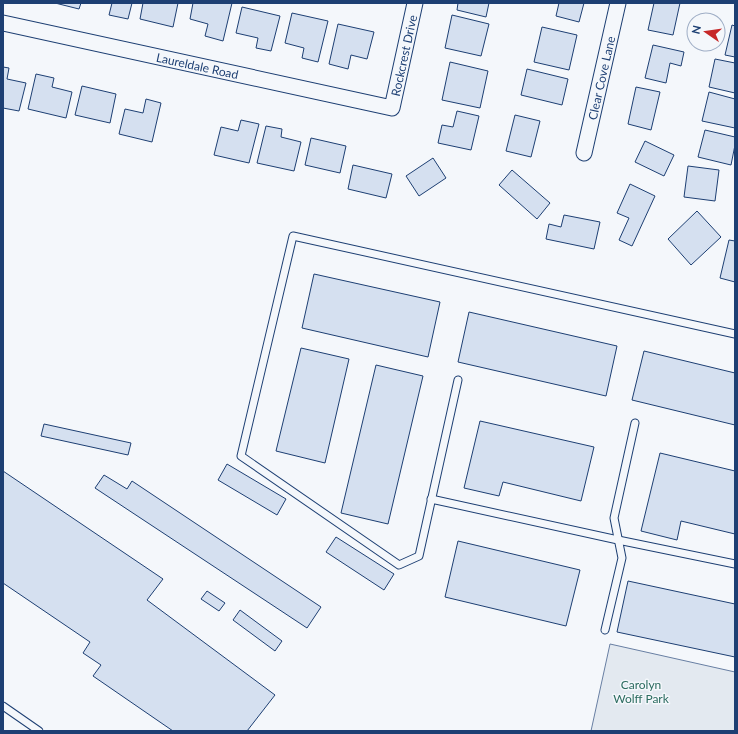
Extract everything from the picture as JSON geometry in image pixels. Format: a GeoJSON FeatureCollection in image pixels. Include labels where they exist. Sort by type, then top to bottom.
{"type":"FeatureCollection","features":[{"type":"Feature","properties":{"kind":"street","name":"Rockcrest Drive"},"geometry":{"type":"LineString","coordinates":[[392,108],[415,3]]}},
{"type":"Feature","properties":{"kind":"street","name":"Clear Cove Lane"},"geometry":{"type":"LineString","coordinates":[[584,154],[618,3]]}},
{"type":"Feature","properties":{"kind":"street","name":"Laureldale Road"},"geometry":{"type":"LineString","coordinates":[[3,23],[392,108]]}},
{"type":"Feature","properties":{"kind":"lane"},"geometry":{"type":"LineString","coordinates":[[458,380],[419,556],[399,565],[241,456],[293,236],[735,334]]}},
{"type":"Feature","properties":{"kind":"lane"},"geometry":{"type":"LineString","coordinates":[[605,630],[622,558],[614,518],[635,423]]}},
{"type":"Feature","properties":{"kind":"lane"},"geometry":{"type":"LineString","coordinates":[[431,499],[735,564]]}},
{"type":"Feature","properties":{"kind":"lane"},"geometry":{"type":"LineString","coordinates":[[3,706],[39,731]]}},
{"type":"Feature","properties":{"kind":"green space","name":"Carolyn Wolff Park"},"geometry":{"type":"Polygon","coordinates":[[[610,644],[735,672],[735,731],[591,731],[610,644]]]}},
{"type":"Feature","properties":{"kind":"building"},"geometry":{"type":"Polygon","coordinates":[[[55,3],[81,3],[79,9],[55,3]]]}},
{"type":"Feature","properties":{"kind":"building"},"geometry":{"type":"Polygon","coordinates":[[[112,3],[132,3],[128,19],[109,15],[112,3]]]}},
{"type":"Feature","properties":{"kind":"building"},"geometry":{"type":"Polygon","coordinates":[[[143,3],[178,3],[173,27],[140,19],[143,3]]]}},
{"type":"Feature","properties":{"kind":"building"},"geometry":{"type":"Polygon","coordinates":[[[193,3],[232,3],[223,41],[205,36],[208,24],[190,19],[193,3]]]}},
{"type":"Feature","properties":{"kind":"building"},"geometry":{"type":"Polygon","coordinates":[[[458,3],[489,3],[486,17],[457,10],[458,3]]]}},
{"type":"Feature","properties":{"kind":"building"},"geometry":{"type":"Polygon","coordinates":[[[559,3],[584,3],[579,22],[556,16],[559,3]]]}},
{"type":"Feature","properties":{"kind":"building"},"geometry":{"type":"Polygon","coordinates":[[[654,3],[680,3],[673,35],[648,30],[654,3]]]}},
{"type":"Feature","properties":{"kind":"building"},"geometry":{"type":"Polygon","coordinates":[[[242,7],[280,16],[271,51],[256,48],[258,38],[236,33],[242,7]]]}},
{"type":"Feature","properties":{"kind":"building"},"geometry":{"type":"Polygon","coordinates":[[[292,13],[328,21],[318,62],[302,58],[304,48],[285,43],[292,13]]]}},
{"type":"Feature","properties":{"kind":"building"},"geometry":{"type":"Polygon","coordinates":[[[452,15],[489,24],[481,56],[445,48],[452,15]]]}},
{"type":"Feature","properties":{"kind":"building"},"geometry":{"type":"Polygon","coordinates":[[[338,24],[374,32],[367,59],[351,55],[348,69],[329,64],[338,24]]]}},
{"type":"Feature","properties":{"kind":"building"},"geometry":{"type":"Polygon","coordinates":[[[732,25],[735,26],[735,57],[725,55],[732,25]]]}},
{"type":"Feature","properties":{"kind":"building"},"geometry":{"type":"Polygon","coordinates":[[[542,27],[577,35],[569,70],[534,62],[542,27]]]}},
{"type":"Feature","properties":{"kind":"building"},"geometry":{"type":"Polygon","coordinates":[[[653,45],[684,52],[681,66],[670,63],[666,83],[645,78],[653,45]]]}},
{"type":"Feature","properties":{"kind":"building"},"geometry":{"type":"Polygon","coordinates":[[[715,59],[735,63],[735,93],[709,87],[715,59]]]}},
{"type":"Feature","properties":{"kind":"building"},"geometry":{"type":"Polygon","coordinates":[[[450,62],[488,71],[480,108],[442,100],[450,62]]]}},
{"type":"Feature","properties":{"kind":"building"},"geometry":{"type":"Polygon","coordinates":[[[3,67],[9,68],[7,79],[26,83],[19,111],[3,108],[3,67]]]}},
{"type":"Feature","properties":{"kind":"building"},"geometry":{"type":"Polygon","coordinates":[[[527,69],[568,79],[562,105],[521,95],[527,69]]]}},
{"type":"Feature","properties":{"kind":"building"},"geometry":{"type":"Polygon","coordinates":[[[36,74],[54,78],[52,87],[72,92],[66,118],[28,109],[36,74]]]}},
{"type":"Feature","properties":{"kind":"building"},"geometry":{"type":"Polygon","coordinates":[[[82,86],[116,94],[110,123],[75,115],[82,86]]]}},
{"type":"Feature","properties":{"kind":"building"},"geometry":{"type":"Polygon","coordinates":[[[636,87],[660,92],[651,130],[628,124],[636,87]]]}},
{"type":"Feature","properties":{"kind":"building"},"geometry":{"type":"Polygon","coordinates":[[[709,92],[735,99],[735,128],[702,121],[709,92]]]}},
{"type":"Feature","properties":{"kind":"building"},"geometry":{"type":"Polygon","coordinates":[[[146,99],[161,103],[152,142],[119,134],[125,109],[143,113],[146,99]]]}},
{"type":"Feature","properties":{"kind":"building"},"geometry":{"type":"Polygon","coordinates":[[[457,111],[479,116],[471,150],[438,143],[442,125],[453,127],[457,111]]]}},
{"type":"Feature","properties":{"kind":"building"},"geometry":{"type":"Polygon","coordinates":[[[515,115],[540,121],[531,157],[506,151],[515,115]]]}},
{"type":"Feature","properties":{"kind":"building"},"geometry":{"type":"Polygon","coordinates":[[[241,120],[259,124],[249,163],[214,155],[221,127],[238,131],[241,120]]]}},
{"type":"Feature","properties":{"kind":"building"},"geometry":{"type":"Polygon","coordinates":[[[266,126],[282,129],[281,137],[301,142],[294,171],[257,163],[266,126]]]}},
{"type":"Feature","properties":{"kind":"building"},"geometry":{"type":"Polygon","coordinates":[[[705,130],[735,137],[731,165],[698,157],[705,130]]]}},
{"type":"Feature","properties":{"kind":"building"},"geometry":{"type":"Polygon","coordinates":[[[311,138],[346,146],[340,173],[305,165],[311,138]]]}},
{"type":"Feature","properties":{"kind":"building"},"geometry":{"type":"Polygon","coordinates":[[[645,141],[674,155],[664,176],[635,162],[645,141]]]}},
{"type":"Feature","properties":{"kind":"building"},"geometry":{"type":"Polygon","coordinates":[[[433,158],[446,178],[419,196],[406,176],[433,158]]]}},
{"type":"Feature","properties":{"kind":"building"},"geometry":{"type":"Polygon","coordinates":[[[353,165],[392,174],[386,198],[348,189],[353,165]]]}},
{"type":"Feature","properties":{"kind":"building"},"geometry":{"type":"Polygon","coordinates":[[[688,166],[719,170],[715,201],[684,197],[688,166]]]}},
{"type":"Feature","properties":{"kind":"building"},"geometry":{"type":"Polygon","coordinates":[[[512,170],[550,203],[537,219],[499,185],[512,170]]]}},
{"type":"Feature","properties":{"kind":"building"},"geometry":{"type":"Polygon","coordinates":[[[630,184],[655,196],[632,246],[619,240],[629,218],[617,213],[630,184]]]}},
{"type":"Feature","properties":{"kind":"building"},"geometry":{"type":"Polygon","coordinates":[[[697,211],[721,237],[691,265],[668,239],[697,211]]]}},
{"type":"Feature","properties":{"kind":"building"},"geometry":{"type":"Polygon","coordinates":[[[564,215],[600,222],[594,249],[546,239],[549,224],[561,227],[564,215]]]}},
{"type":"Feature","properties":{"kind":"building"},"geometry":{"type":"Polygon","coordinates":[[[729,240],[735,241],[735,282],[720,278],[729,240]]]}},
{"type":"Feature","properties":{"kind":"building"},"geometry":{"type":"Polygon","coordinates":[[[314,274],[440,302],[428,357],[302,328],[314,274]]]}},
{"type":"Feature","properties":{"kind":"building"},"geometry":{"type":"Polygon","coordinates":[[[469,312],[617,346],[606,396],[458,362],[469,312]]]}},
{"type":"Feature","properties":{"kind":"building"},"geometry":{"type":"Polygon","coordinates":[[[301,348],[349,359],[325,463],[276,451],[301,348]]]}},
{"type":"Feature","properties":{"kind":"building"},"geometry":{"type":"Polygon","coordinates":[[[644,351],[735,373],[735,425],[632,400],[644,351]]]}},
{"type":"Feature","properties":{"kind":"building"},"geometry":{"type":"Polygon","coordinates":[[[376,365],[423,376],[388,524],[341,513],[376,365]]]}},
{"type":"Feature","properties":{"kind":"building"},"geometry":{"type":"Polygon","coordinates":[[[480,421],[594,447],[581,501],[503,482],[499,496],[464,488],[480,421]]]}},
{"type":"Feature","properties":{"kind":"building"},"geometry":{"type":"Polygon","coordinates":[[[44,424],[131,443],[128,455],[41,436],[44,424]]]}},
{"type":"Feature","properties":{"kind":"building"},"geometry":{"type":"Polygon","coordinates":[[[660,453],[735,471],[735,534],[681,521],[677,540],[641,531],[660,453]]]}},
{"type":"Feature","properties":{"kind":"building"},"geometry":{"type":"Polygon","coordinates":[[[227,464],[286,499],[277,515],[218,480],[227,464]]]}},
{"type":"Feature","properties":{"kind":"building"},"geometry":{"type":"Polygon","coordinates":[[[3,471],[163,579],[147,600],[275,695],[247,731],[173,731],[93,676],[101,665],[83,653],[90,642],[3,583],[3,471]]]}},
{"type":"Feature","properties":{"kind":"building"},"geometry":{"type":"Polygon","coordinates":[[[104,475],[127,489],[132,481],[321,607],[307,628],[95,488],[104,475]]]}},
{"type":"Feature","properties":{"kind":"building"},"geometry":{"type":"Polygon","coordinates":[[[336,537],[394,574],[384,590],[326,552],[336,537]]]}},
{"type":"Feature","properties":{"kind":"building"},"geometry":{"type":"Polygon","coordinates":[[[458,541],[580,570],[566,626],[445,597],[458,541]]]}},
{"type":"Feature","properties":{"kind":"building"},"geometry":{"type":"Polygon","coordinates":[[[628,581],[735,604],[735,657],[617,632],[628,581]]]}},
{"type":"Feature","properties":{"kind":"building"},"geometry":{"type":"Polygon","coordinates":[[[207,591],[225,603],[219,611],[201,599],[207,591]]]}},
{"type":"Feature","properties":{"kind":"building"},"geometry":{"type":"Polygon","coordinates":[[[240,610],[282,641],[275,651],[233,620],[240,610]]]}}]}
